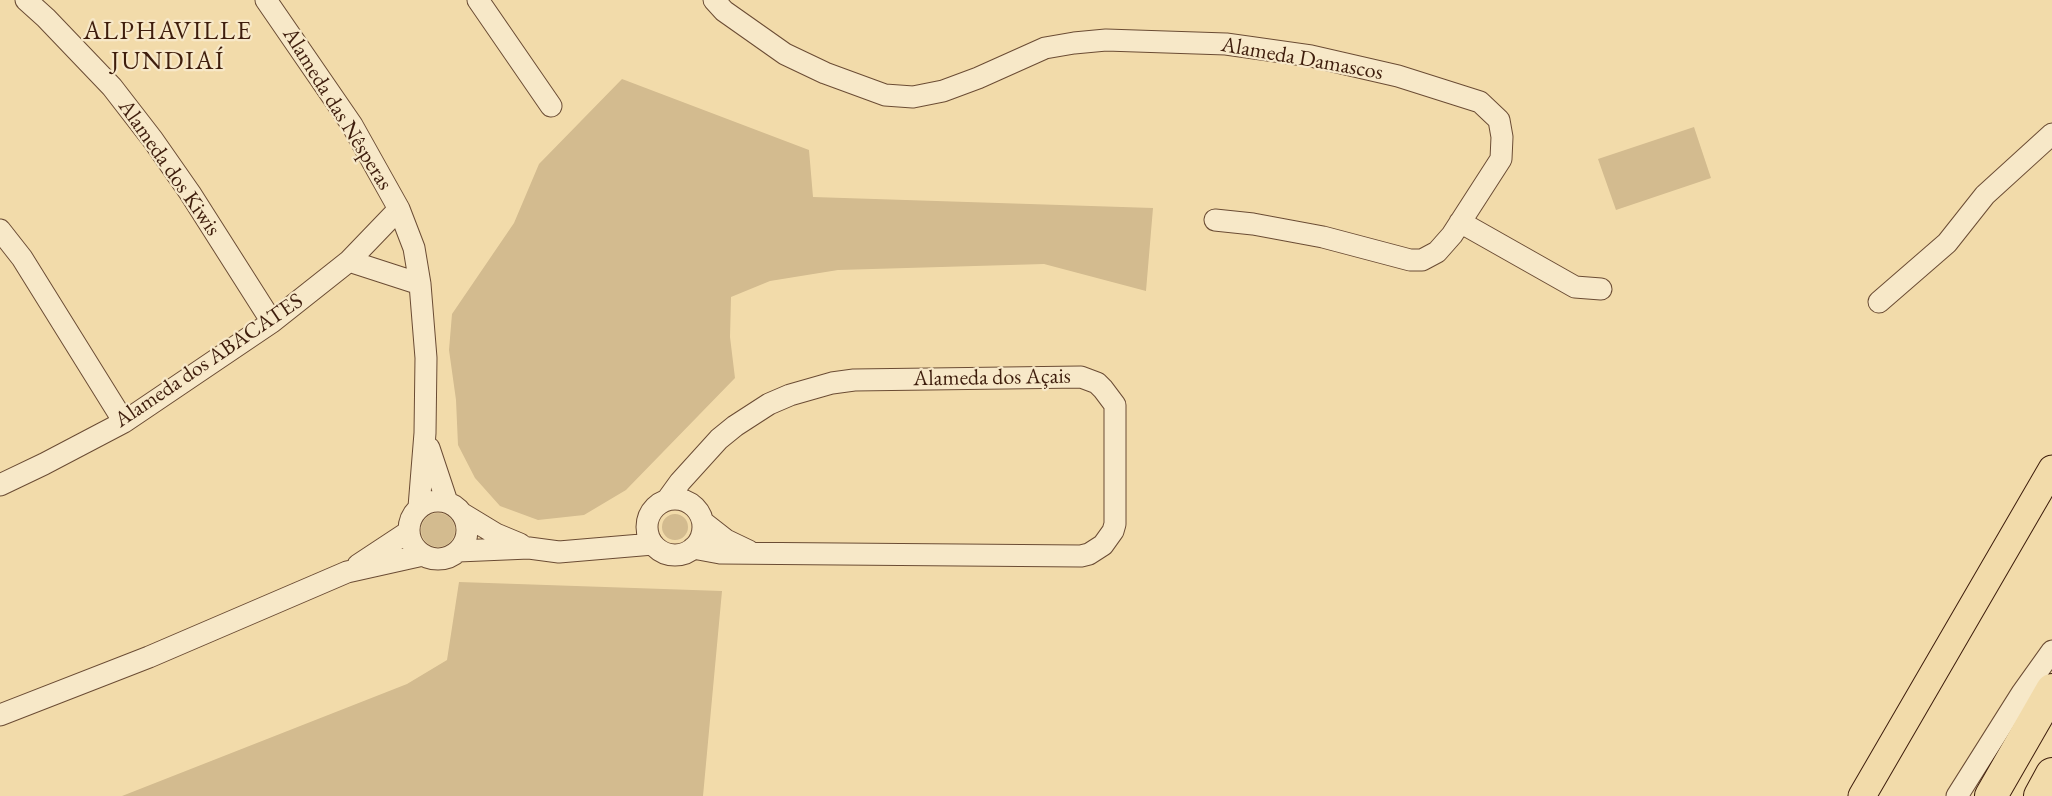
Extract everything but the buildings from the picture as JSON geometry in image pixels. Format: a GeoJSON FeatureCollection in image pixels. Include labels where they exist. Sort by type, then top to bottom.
{"type":"FeatureCollection","features":[{"type":"Feature","properties":{"kind":"highway"},"geometry":{"type":"LineString","coordinates":[[1991,796],[2052,690]]}},
{"type":"Feature","properties":{"kind":"highway"},"geometry":{"type":"LineString","coordinates":[[2040,796],[2052,774]]}},
{"type":"Feature","properties":{"kind":"main road"},"geometry":{"type":"LineString","coordinates":[[1862,796],[2052,469]]}},
{"type":"Feature","properties":{"kind":"street","name":"Alameda dos Kiwis"},"geometry":{"type":"LineString","coordinates":[[26,0],[112,87],[153,140],[273,322]]}},
{"type":"Feature","properties":{"kind":"street","name":"Alameda das Nêsperas"},"geometry":{"type":"LineString","coordinates":[[266,0],[352,125],[399,209],[414,248],[420,284],[426,358],[425,433],[419,507]]}},
{"type":"Feature","properties":{"kind":"street"},"geometry":{"type":"LineString","coordinates":[[478,0],[551,106]]}},
{"type":"Feature","properties":{"kind":"street","name":"Alameda Damascos"},"geometry":{"type":"LineString","coordinates":[[714,0],[724,11],[785,54],[825,73],[885,95],[913,97],[943,91],[1045,48],[1074,43],[1106,40],[1226,44],[1311,56],[1398,76],[1480,102],[1498,120],[1502,137],[1501,159],[1460,222],[1437,252],[1422,260],[1410,260],[1323,237],[1253,224],[1215,220]]}},
{"type":"Feature","properties":{"kind":"street"},"geometry":{"type":"LineString","coordinates":[[1879,302],[1947,243],[1985,195],[2052,134]]}},
{"type":"Feature","properties":{"kind":"street","name":"Alameda dos ABACATES"},"geometry":{"type":"LineString","coordinates":[[0,485],[124,422],[273,322],[349,261],[399,209]]}},
{"type":"Feature","properties":{"kind":"street"},"geometry":{"type":"LineString","coordinates":[[1460,222],[1575,287],[1601,289]]}},
{"type":"Feature","properties":{"kind":"street"},"geometry":{"type":"LineString","coordinates":[[0,230],[22,258],[124,422]]}},
{"type":"Feature","properties":{"kind":"street"},"geometry":{"type":"LineString","coordinates":[[349,261],[420,284]]}},
{"type":"Feature","properties":{"kind":"street","name":"Alameda dos Açais"},"geometry":{"type":"LineString","coordinates":[[667,500],[705,453],[735,426],[769,404],[811,388],[854,380],[1081,377],[1103,388],[1114,405],[1115,524],[1103,545],[1089,554],[1081,556],[720,553],[693,548]]}},
{"type":"Feature","properties":{"kind":"street","name":"Alameda das Nêsperas"},"geometry":{"type":"LineString","coordinates":[[425,433],[455,508]]}},
{"type":"Feature","properties":{"kind":"street"},"geometry":{"type":"LineString","coordinates":[[705,453],[698,514],[703,532],[699,541],[693,548],[677,555],[660,550],[649,536],[649,518],[653,510],[667,500],[676,499],[686,501],[698,514],[726,540],[752,552]]}},
{"type":"Feature","properties":{"kind":"street"},"geometry":{"type":"LineString","coordinates":[[455,508],[466,523],[467,533],[464,543],[458,551],[441,559],[432,559],[423,555],[416,549],[408,532],[409,522],[419,507],[437,500],[455,508],[496,534],[529,548]]}},
{"type":"Feature","properties":{"kind":"street"},"geometry":{"type":"LineString","coordinates":[[596,548],[649,518]]}},
{"type":"Feature","properties":{"kind":"street"},"geometry":{"type":"LineString","coordinates":[[0,715],[149,657],[347,572],[408,532]]}},
{"type":"Feature","properties":{"kind":"street"},"geometry":{"type":"LineString","coordinates":[[458,551],[529,548],[559,552],[653,544]]}},
{"type":"Feature","properties":{"kind":"street"},"geometry":{"type":"LineString","coordinates":[[347,572],[423,555]]}},
{"type":"Feature","properties":{"kind":"street"},"geometry":{"type":"LineString","coordinates":[[1957,796],[2022,693],[2052,651]]}},
{"type":"Feature","properties":{"kind":"shaded area"},"geometry":{"type":"Polygon","coordinates":[[[622,79],[809,150],[813,197],[1153,208],[1146,291],[1044,264],[838,270],[770,281],[731,297],[730,337],[735,378],[626,490],[584,515],[538,520],[500,506],[475,478],[458,445],[456,400],[449,350],[452,314],[514,223],[539,164],[622,79]]]}},
{"type":"Feature","properties":{"kind":"shaded area"},"geometry":{"type":"Polygon","coordinates":[[[1694,127],[1711,178],[1616,210],[1598,159],[1694,127]]]}},
{"type":"Feature","properties":{"kind":"shaded area"},"geometry":{"type":"Polygon","coordinates":[[[438,513],[450,518],[455,530],[450,542],[438,547],[426,542],[421,530],[426,518],[438,513]]]}},
{"type":"Feature","properties":{"kind":"shaded area"},"geometry":{"type":"Polygon","coordinates":[[[675,514],[684,518],[688,527],[684,536],[675,540],[666,536],[662,527],[666,518],[675,514]]]}},
{"type":"Feature","properties":{"kind":"shaded area"},"geometry":{"type":"Polygon","coordinates":[[[459,582],[722,591],[703,796],[122,796],[407,684],[447,660],[459,582]]]}},
{"type":"Feature","properties":{"kind":"district","name":"ALPHAVILLE JUNDIAÍ"},"geometry":{"type":"Point","coordinates":[168,46]}}]}
